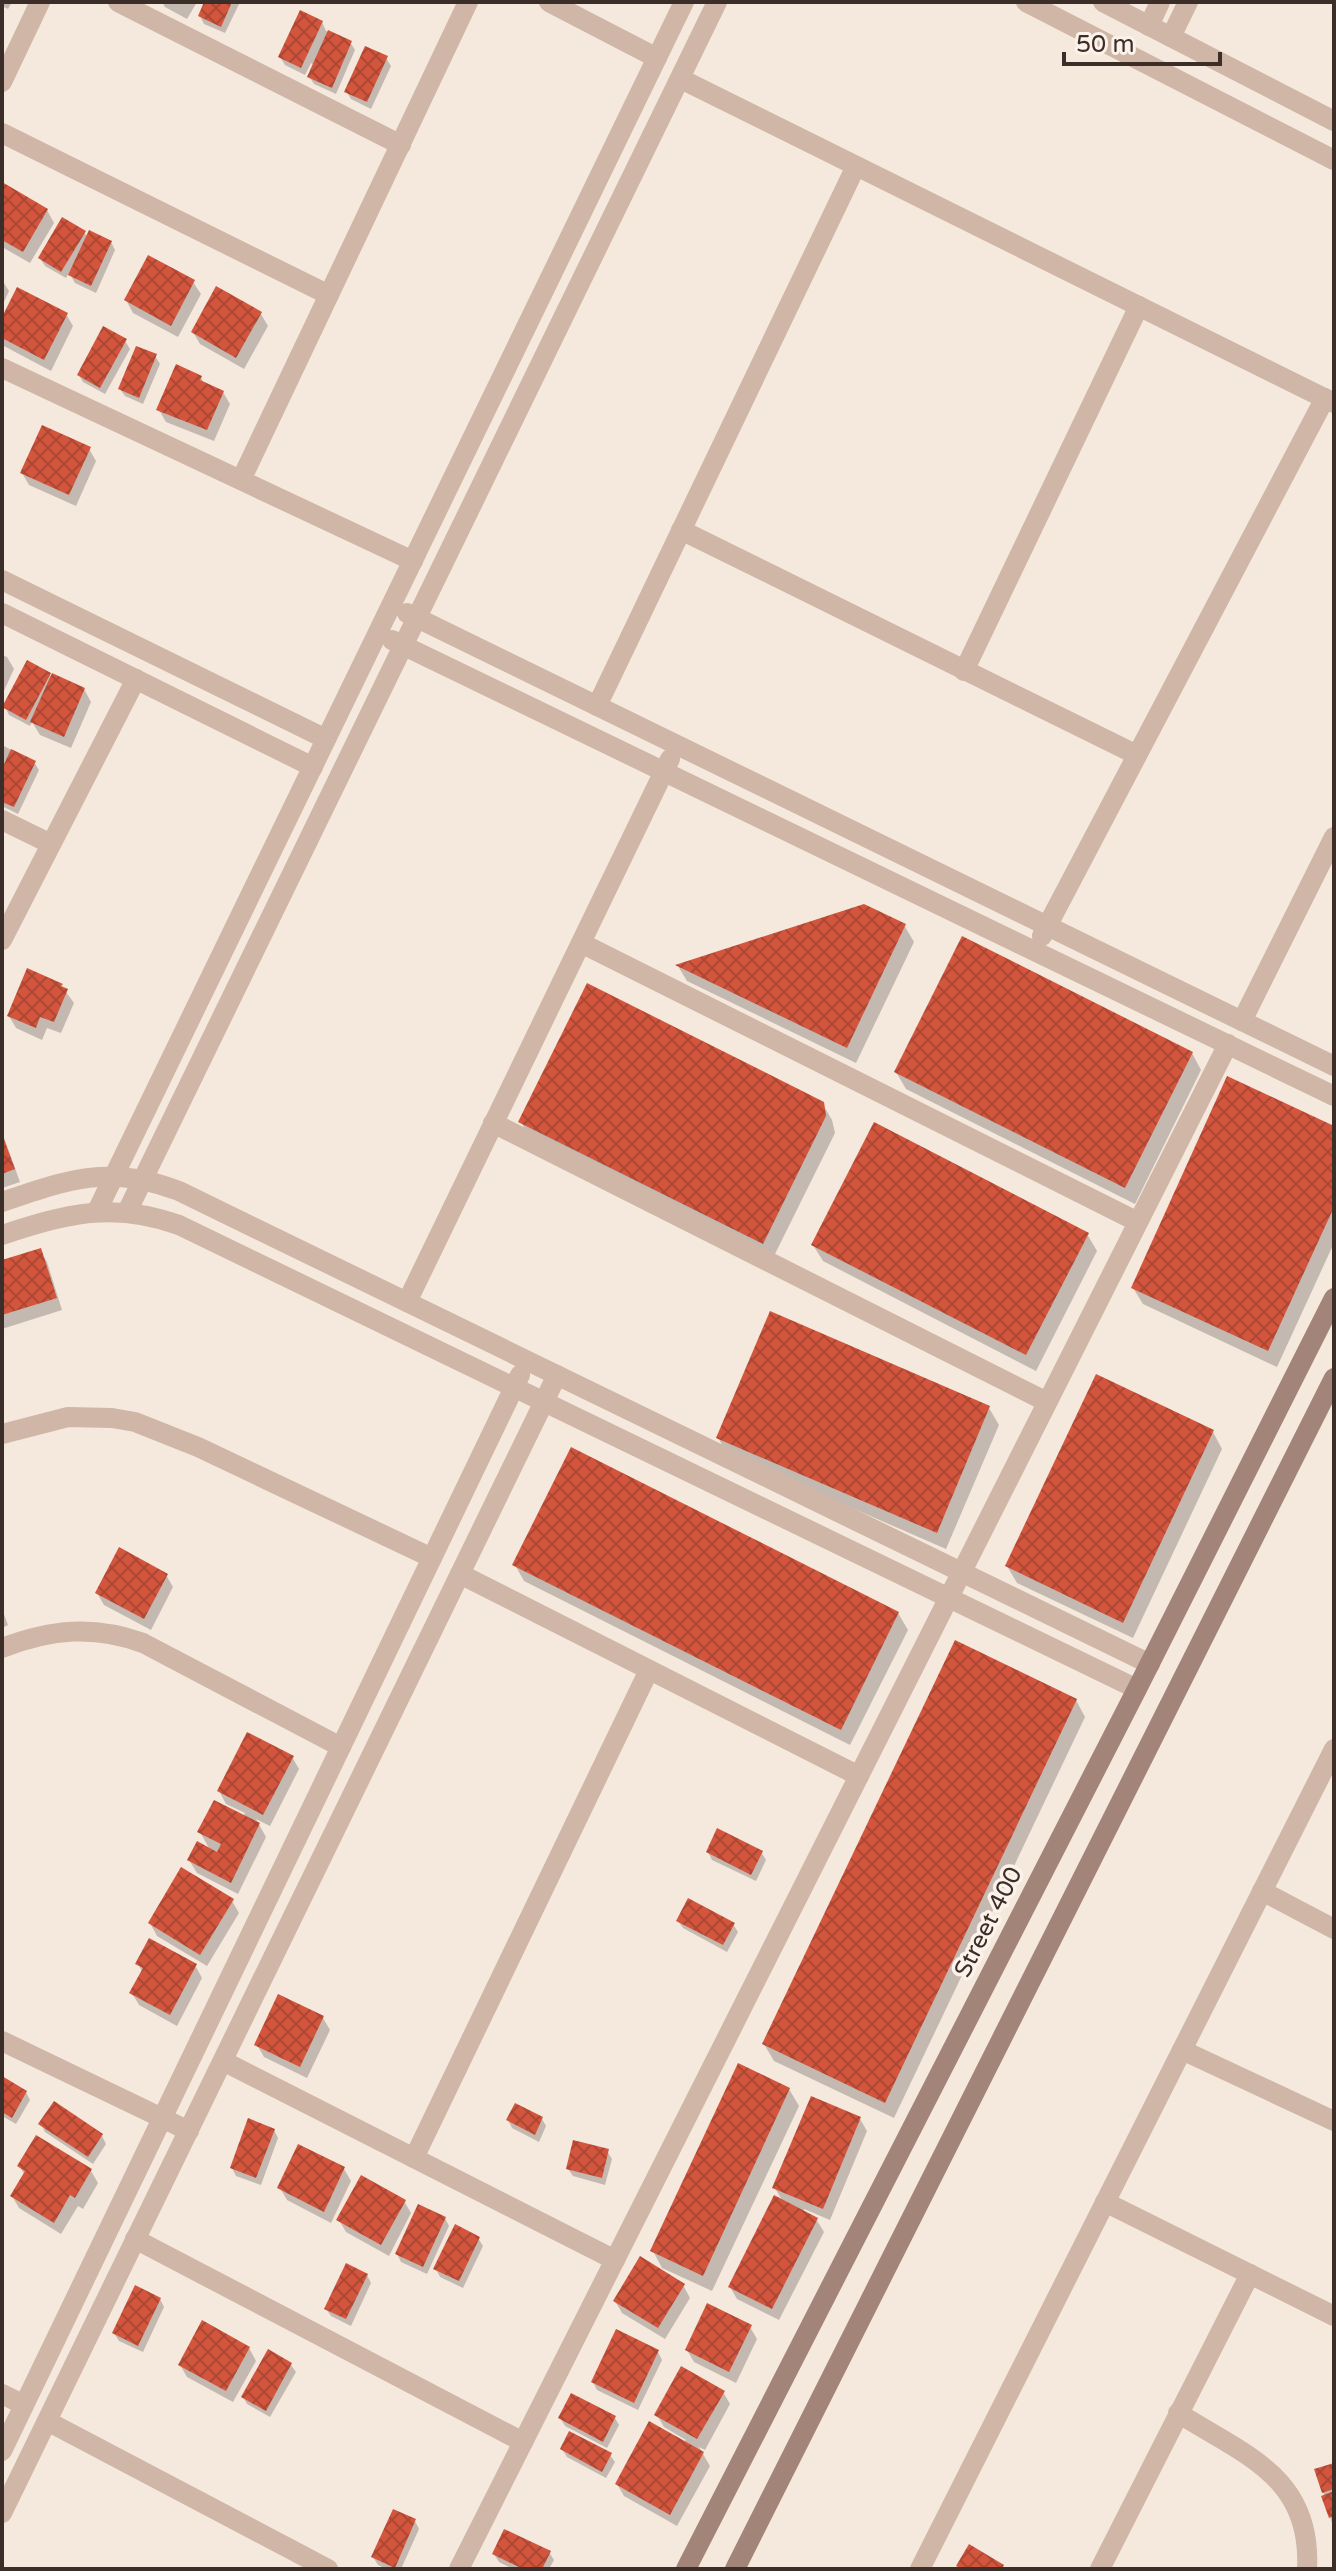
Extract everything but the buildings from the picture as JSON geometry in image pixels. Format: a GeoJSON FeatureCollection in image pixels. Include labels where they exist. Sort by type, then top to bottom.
{"type":"FeatureCollection","features":[{"type":"Feature","properties":{"kind":"street"},"geometry":{"type":"LineString","coordinates":[[2,82],[40,2]]}},
{"type":"Feature","properties":{"kind":"street"},"geometry":{"type":"LineString","coordinates":[[118,2],[401,145]]}},
{"type":"Feature","properties":{"kind":"street"},"geometry":{"type":"LineString","coordinates":[[241,480],[468,2]]}},
{"type":"Feature","properties":{"kind":"street"},"geometry":{"type":"LineString","coordinates":[[549,2],[657,58]]}},
{"type":"Feature","properties":{"kind":"street"},"geometry":{"type":"LineString","coordinates":[[97,1211],[684,2]]}},
{"type":"Feature","properties":{"kind":"street"},"geometry":{"type":"LineString","coordinates":[[127,1212],[717,2]]}},
{"type":"Feature","properties":{"kind":"street"},"geometry":{"type":"LineString","coordinates":[[1026,2],[1334,160]]}},
{"type":"Feature","properties":{"kind":"street"},"geometry":{"type":"LineString","coordinates":[[1103,2],[1334,121]]}},
{"type":"Feature","properties":{"kind":"street"},"geometry":{"type":"LineString","coordinates":[[1149,26],[1160,2]]}},
{"type":"Feature","properties":{"kind":"street"},"geometry":{"type":"LineString","coordinates":[[1171,37],[1188,2]]}},
{"type":"Feature","properties":{"kind":"street"},"geometry":{"type":"LineString","coordinates":[[681,79],[1330,400],[1034,950]]}},
{"type":"Feature","properties":{"kind":"street"},"geometry":{"type":"LineString","coordinates":[[2,133],[329,295]]}},
{"type":"Feature","properties":{"kind":"street"},"geometry":{"type":"LineString","coordinates":[[597,706],[856,166]]}},
{"type":"Feature","properties":{"kind":"street"},"geometry":{"type":"LineString","coordinates":[[964,671],[1139,306]]}},
{"type":"Feature","properties":{"kind":"street"},"geometry":{"type":"LineString","coordinates":[[2,368],[413,561]]}},
{"type":"Feature","properties":{"kind":"street"},"geometry":{"type":"LineString","coordinates":[[681,530],[1137,755]]}},
{"type":"Feature","properties":{"kind":"street"},"geometry":{"type":"LineString","coordinates":[[2,580],[326,739]]}},
{"type":"Feature","properties":{"kind":"street"},"geometry":{"type":"LineString","coordinates":[[391,605],[1334,1066]]}},
{"type":"Feature","properties":{"kind":"street"},"geometry":{"type":"LineString","coordinates":[[2,613],[313,767]]}},
{"type":"Feature","properties":{"kind":"street"},"geometry":{"type":"LineString","coordinates":[[378,633],[1334,1096]]}},
{"type":"Feature","properties":{"kind":"street"},"geometry":{"type":"LineString","coordinates":[[2,940],[136,679]]}},
{"type":"Feature","properties":{"kind":"street"},"geometry":{"type":"LineString","coordinates":[[407,1302],[677,745]]}},
{"type":"Feature","properties":{"kind":"street"},"geometry":{"type":"LineString","coordinates":[[2,820],[51,844]]}},
{"type":"Feature","properties":{"kind":"street"},"geometry":{"type":"LineString","coordinates":[[1242,1021],[1334,837]]}},
{"type":"Feature","properties":{"kind":"street"},"geometry":{"type":"LineString","coordinates":[[581,943],[1138,1222]]}},
{"type":"Feature","properties":{"kind":"street"},"geometry":{"type":"LineString","coordinates":[[459,2569],[1228,1044]]}},
{"type":"Feature","properties":{"kind":"street"},"geometry":{"type":"LineString","coordinates":[[493,1123],[1047,1402]]}},
{"type":"Feature","properties":{"kind":"street"},"geometry":{"type":"LineString","coordinates":[[2,1202],[95,1175],[143,1179],[179,1191],[1184,1681]]}},
{"type":"Feature","properties":{"kind":"street"},"geometry":{"type":"LineString","coordinates":[[2,1235],[59,1217],[97,1211],[127,1212],[179,1225],[1137,1689]]}},
{"type":"Feature","properties":{"kind":"street","name":"Street 400"},"geometry":{"type":"LineString","coordinates":[[686,2569],[1334,1298]]}},
{"type":"Feature","properties":{"kind":"street"},"geometry":{"type":"LineString","coordinates":[[2,2451],[527,1361]]}},
{"type":"Feature","properties":{"kind":"street"},"geometry":{"type":"LineString","coordinates":[[2,2513],[557,1375]]}},
{"type":"Feature","properties":{"kind":"street"},"geometry":{"type":"LineString","coordinates":[[735,2569],[1334,1378]]}},
{"type":"Feature","properties":{"kind":"street"},"geometry":{"type":"LineString","coordinates":[[2,1434],[68,1417],[135,1422],[198,1447],[432,1558]]}},
{"type":"Feature","properties":{"kind":"street"},"geometry":{"type":"LineString","coordinates":[[460,1574],[859,1776]]}},
{"type":"Feature","properties":{"kind":"street"},"geometry":{"type":"LineString","coordinates":[[2,1648],[49,1633],[70,1630],[91,1630],[126,1637],[143,1643],[341,1747]]}},
{"type":"Feature","properties":{"kind":"street"},"geometry":{"type":"LineString","coordinates":[[414,2158],[649,1670]]}},
{"type":"Feature","properties":{"kind":"street"},"geometry":{"type":"LineString","coordinates":[[920,2569],[1334,1749]]}},
{"type":"Feature","properties":{"kind":"street"},"geometry":{"type":"LineString","coordinates":[[1262,1891],[1334,1929]]}},
{"type":"Feature","properties":{"kind":"street"},"geometry":{"type":"LineString","coordinates":[[2,2041],[189,2131]]}},
{"type":"Feature","properties":{"kind":"street"},"geometry":{"type":"LineString","coordinates":[[1182,2050],[1334,2121]]}},
{"type":"Feature","properties":{"kind":"street"},"geometry":{"type":"LineString","coordinates":[[223,2061],[615,2260]]}},
{"type":"Feature","properties":{"kind":"street"},"geometry":{"type":"LineString","coordinates":[[1105,2202],[1334,2316]]}},
{"type":"Feature","properties":{"kind":"street"},"geometry":{"type":"LineString","coordinates":[[135,2239],[523,2442]]}},
{"type":"Feature","properties":{"kind":"street"},"geometry":{"type":"LineString","coordinates":[[1100,2569],[1250,2274]]}},
{"type":"Feature","properties":{"kind":"street"},"geometry":{"type":"LineString","coordinates":[[2,2394],[24,2405]]}},
{"type":"Feature","properties":{"kind":"street"},"geometry":{"type":"LineString","coordinates":[[1178,2413],[1267,2469],[1287,2488],[1300,2513],[1307,2540],[1307,2569]]}},
{"type":"Feature","properties":{"kind":"street"},"geometry":{"type":"LineString","coordinates":[[47,2421],[328,2569]]}}]}
